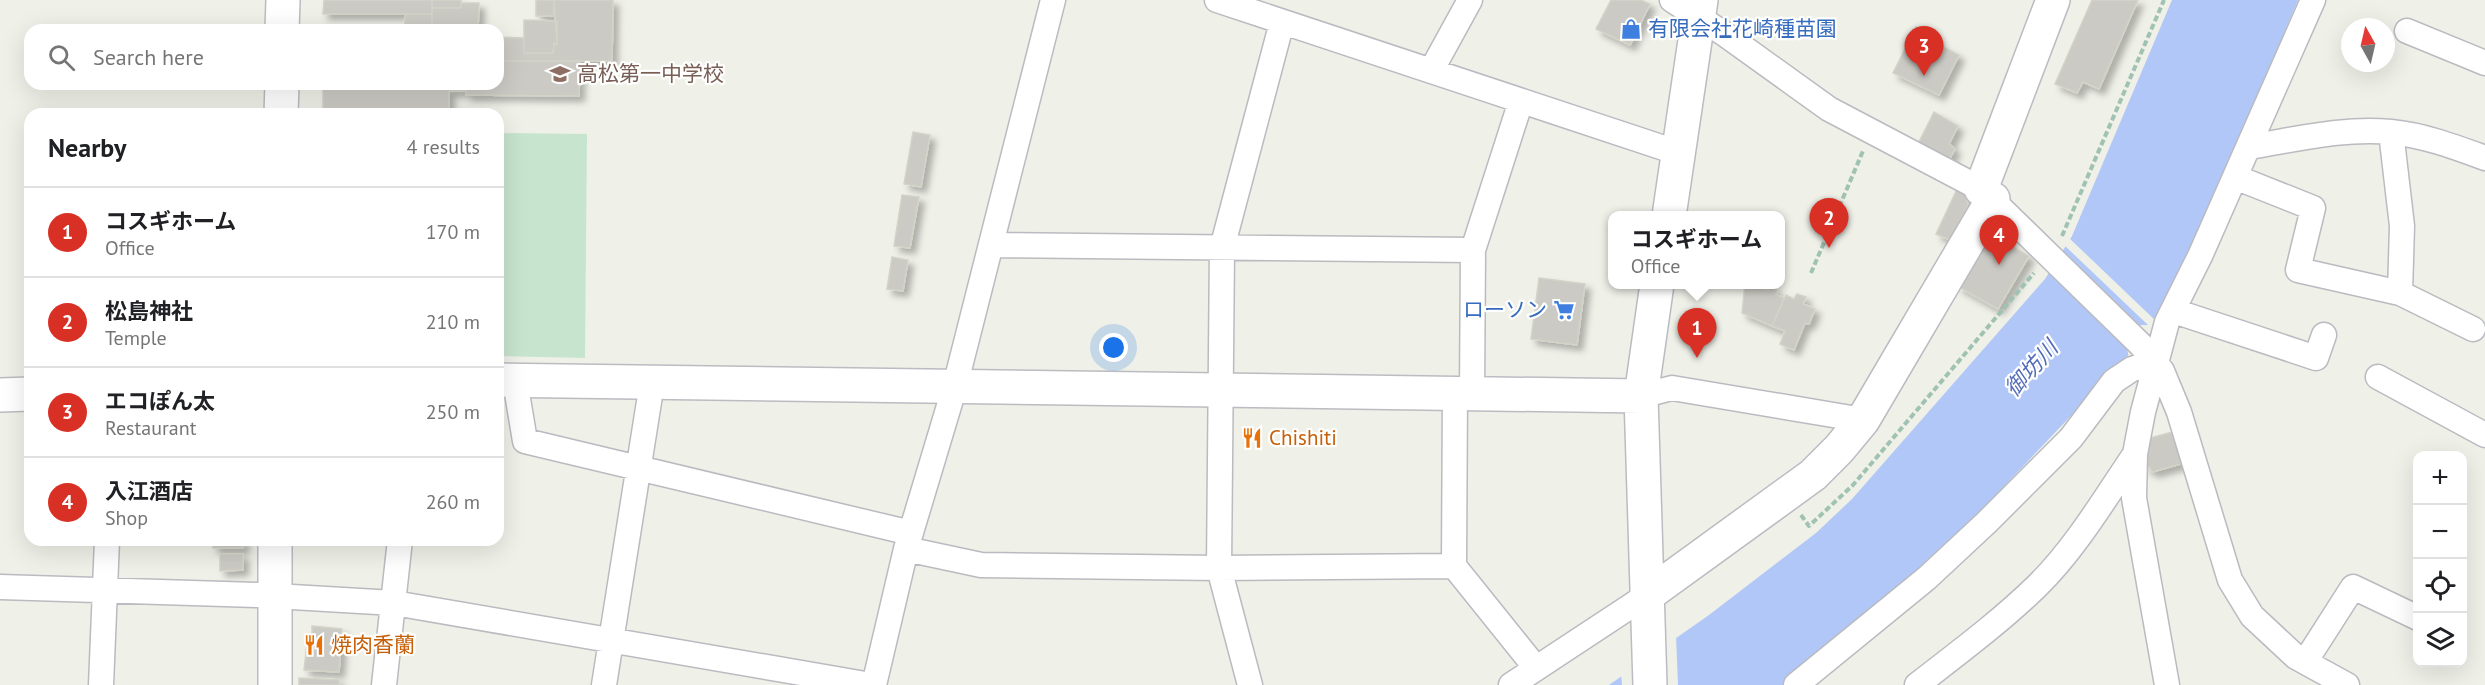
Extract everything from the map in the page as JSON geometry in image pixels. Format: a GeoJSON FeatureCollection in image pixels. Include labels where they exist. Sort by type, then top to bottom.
{"type":"FeatureCollection","features":[{"type":"Feature","properties":{"kind":"street"},"geometry":{"type":"LineString","coordinates":[[282,24],[283,0]]}},
{"type":"Feature","properties":{"kind":"street"},"geometry":{"type":"LineString","coordinates":[[0,587],[394,603],[872,685],[909,541],[955,386],[1053,0]]}},
{"type":"Feature","properties":{"kind":"street"},"geometry":{"type":"LineString","coordinates":[[1217,0],[1679,153]]}},
{"type":"Feature","properties":{"kind":"street"},"geometry":{"type":"LineString","coordinates":[[1431,71],[1470,0]]}},
{"type":"Feature","properties":{"kind":"street"},"geometry":{"type":"LineString","coordinates":[[1672,0],[1700,9],[1829,109],[1987,194],[2148,353],[2162,371],[2179,412],[2230,580],[2252,616],[2296,657],[2347,685]]}},
{"type":"Feature","properties":{"kind":"street"},"geometry":{"type":"LineString","coordinates":[[1511,685],[1649,594],[1813,475],[1863,420],[1987,194],[2053,0]]}},
{"type":"Feature","properties":{"kind":"street"},"geometry":{"type":"LineString","coordinates":[[1796,685],[1927,578],[1986,523],[2071,438],[2114,381],[2132,369],[2148,353],[2174,311],[2313,0]]}},
{"type":"Feature","properties":{"kind":"street"},"geometry":{"type":"LineString","coordinates":[[1670,211],[1700,9]]}},
{"type":"Feature","properties":{"kind":"street"},"geometry":{"type":"LineString","coordinates":[[1250,685],[1219,568],[1222,248],[1282,22]]}},
{"type":"Feature","properties":{"kind":"street"},"geometry":{"type":"LineString","coordinates":[[2407,31],[2485,63]]}},
{"type":"Feature","properties":{"kind":"street"},"geometry":{"type":"LineString","coordinates":[[281,108],[282,90]]}},
{"type":"Feature","properties":{"kind":"street"},"geometry":{"type":"LineString","coordinates":[[1521,101],[1473,250],[1454,566],[1536,668]]}},
{"type":"Feature","properties":{"kind":"street"},"geometry":{"type":"LineString","coordinates":[[2248,147],[2350,132],[2391,132],[2446,144],[2485,158]]}},
{"type":"Feature","properties":{"kind":"street"},"geometry":{"type":"LineString","coordinates":[[2391,132],[2402,226],[2400,293]]}},
{"type":"Feature","properties":{"kind":"street"},"geometry":{"type":"LineString","coordinates":[[2235,177],[2313,208],[2298,270],[2400,293],[2473,329]]}},
{"type":"Feature","properties":{"kind":"street"},"geometry":{"type":"LineString","coordinates":[[991,245],[1473,250]]}},
{"type":"Feature","properties":{"kind":"street"},"geometry":{"type":"LineString","coordinates":[[1650,670],[1641,396],[1656,289]]}},
{"type":"Feature","properties":{"kind":"street"},"geometry":{"type":"LineString","coordinates":[[2174,311],[2316,358],[2324,335]]}},
{"type":"Feature","properties":{"kind":"street"},"geometry":{"type":"LineString","coordinates":[[2148,353],[2135,454],[2134,498],[2167,685]]}},
{"type":"Feature","properties":{"kind":"street"},"geometry":{"type":"LineString","coordinates":[[2378,377],[2485,435]]}},
{"type":"Feature","properties":{"kind":"street"},"geometry":{"type":"LineString","coordinates":[[1454,566],[1219,568],[981,565],[909,541],[638,468],[525,441],[507,380],[1641,396],[1672,388],[1863,420]]}},
{"type":"Feature","properties":{"kind":"street"},"geometry":{"type":"LineString","coordinates":[[604,685],[652,383]]}},
{"type":"Feature","properties":{"kind":"street"},"geometry":{"type":"LineString","coordinates":[[0,395],[24,394]]}},
{"type":"Feature","properties":{"kind":"street"},"geometry":{"type":"LineString","coordinates":[[1917,685],[1977,639],[2038,585],[2086,528],[2135,454]]}},
{"type":"Feature","properties":{"kind":"street"},"geometry":{"type":"LineString","coordinates":[[101,685],[107,546]]}},
{"type":"Feature","properties":{"kind":"street"},"geometry":{"type":"LineString","coordinates":[[275,546],[275,685]]}},
{"type":"Feature","properties":{"kind":"street"},"geometry":{"type":"LineString","coordinates":[[384,685],[399,546]]}},
{"type":"Feature","properties":{"kind":"street"},"geometry":{"type":"LineString","coordinates":[[2305,662],[2353,587],[2413,616]]}},
{"type":"Feature","properties":{"kind":"path"},"geometry":{"type":"LineString","coordinates":[[1785,496],[1809,526],[1853,485],[2051,258],[2067,226],[2164,0]]}},
{"type":"Feature","properties":{"kind":"path"},"geometry":{"type":"LineString","coordinates":[[1811,273],[1872,131]]}},
{"type":"Feature","properties":{"kind":"green space"},"geometry":{"type":"Polygon","coordinates":[[[504,133],[587,134],[585,358],[504,356],[504,133]]]}},
{"type":"Feature","properties":{"kind":"water","name":"御坊川"},"geometry":{"type":"Polygon","coordinates":[[[2172,0],[2298,0],[2194,246],[2161,313],[2127,357],[1924,568],[1787,685],[1609,685],[1709,615],[1816,533],[1852,499],[2045,279],[2072,236],[2172,0]]]}},
{"type":"Feature","properties":{"kind":"pier"},"geometry":{"type":"Polygon","coordinates":[[[2068,237],[2157,322],[2129,359],[2127,347],[2047,270],[2060,250],[2137,325],[2148,325],[2063,244],[2068,237]]]}},
{"type":"Feature","properties":{"kind":"pier"},"geometry":{"type":"Polygon","coordinates":[[[1676,636],[1678,685],[1622,685],[1621,673],[1676,636]]]}},
{"type":"Feature","properties":{"kind":"building"},"geometry":{"type":"Polygon","coordinates":[[[324,0],[432,0],[432,14],[323,14],[324,0]]]}},
{"type":"Feature","properties":{"kind":"building"},"geometry":{"type":"Polygon","coordinates":[[[432,0],[461,0],[461,8],[432,8],[432,0]]]}},
{"type":"Feature","properties":{"kind":"building"},"geometry":{"type":"Polygon","coordinates":[[[536,0],[554,0],[554,16],[536,16],[536,0]]]}},
{"type":"Feature","properties":{"kind":"building"},"geometry":{"type":"Polygon","coordinates":[[[554,0],[613,0],[612,61],[504,61],[504,37],[524,38],[524,53],[553,53],[554,43],[557,44],[554,0]]]}},
{"type":"Feature","properties":{"kind":"building"},"geometry":{"type":"Polygon","coordinates":[[[1611,0],[1641,0],[1650,4],[1630,45],[1596,29],[1611,0]]]}},
{"type":"Feature","properties":{"kind":"building"},"geometry":{"type":"Polygon","coordinates":[[[2092,0],[2138,0],[2099,89],[2083,82],[2077,93],[2055,84],[2092,0]]]}},
{"type":"Feature","properties":{"kind":"building"},"geometry":{"type":"Polygon","coordinates":[[[461,3],[479,3],[478,24],[432,24],[432,8],[461,8],[461,3]]]}},
{"type":"Feature","properties":{"kind":"building"},"geometry":{"type":"Polygon","coordinates":[[[405,14],[432,14],[432,24],[404,24],[405,14]]]}},
{"type":"Feature","properties":{"kind":"building"},"geometry":{"type":"Polygon","coordinates":[[[524,20],[557,21],[557,44],[554,43],[553,53],[524,53],[524,20]]]}},
{"type":"Feature","properties":{"kind":"building"},"geometry":{"type":"Polygon","coordinates":[[[1916,27],[1932,35],[1930,40],[1959,55],[1939,95],[1893,73],[1916,27]]]}},
{"type":"Feature","properties":{"kind":"building"},"geometry":{"type":"Polygon","coordinates":[[[504,61],[580,61],[579,96],[466,95],[466,90],[504,90],[504,61]]]}},
{"type":"Feature","properties":{"kind":"building"},"geometry":{"type":"Polygon","coordinates":[[[323,90],[449,90],[449,108],[323,108],[323,90]]]}},
{"type":"Feature","properties":{"kind":"building"},"geometry":{"type":"Polygon","coordinates":[[[1934,112],[1958,126],[1949,144],[1955,149],[1949,160],[1918,144],[1934,112]]]}},
{"type":"Feature","properties":{"kind":"building"},"geometry":{"type":"Polygon","coordinates":[[[913,132],[930,135],[921,187],[904,184],[913,132]]]}},
{"type":"Feature","properties":{"kind":"building"},"geometry":{"type":"Polygon","coordinates":[[[1958,187],[1965,190],[1968,205],[1950,240],[1936,234],[1958,187]]]}},
{"type":"Feature","properties":{"kind":"building"},"geometry":{"type":"Polygon","coordinates":[[[902,195],[919,197],[910,248],[894,246],[902,195]]]}},
{"type":"Feature","properties":{"kind":"building"},"geometry":{"type":"Polygon","coordinates":[[[1990,234],[2029,256],[1998,309],[1957,286],[1990,234]]]}},
{"type":"Feature","properties":{"kind":"building"},"geometry":{"type":"Polygon","coordinates":[[[892,257],[908,260],[903,291],[887,289],[892,257]]]}},
{"type":"Feature","properties":{"kind":"building"},"geometry":{"type":"Polygon","coordinates":[[[1539,278],[1585,284],[1577,345],[1531,339],[1539,278]]]}},
{"type":"Feature","properties":{"kind":"building"},"geometry":{"type":"Polygon","coordinates":[[[1744,289],[1775,289],[1776,295],[1784,298],[1772,326],[1742,313],[1744,289]]]}},
{"type":"Feature","properties":{"kind":"building"},"geometry":{"type":"Polygon","coordinates":[[[1797,294],[1806,297],[1803,304],[1815,309],[1809,324],[1805,323],[1794,350],[1780,344],[1785,331],[1772,326],[1786,295],[1794,299],[1797,294]]]}},
{"type":"Feature","properties":{"kind":"building"},"geometry":{"type":"Polygon","coordinates":[[[2173,432],[2184,463],[2152,472],[2150,467],[2145,469],[2146,439],[2173,432]]]}},
{"type":"Feature","properties":{"kind":"building"},"geometry":{"type":"Polygon","coordinates":[[[213,546],[243,546],[243,548],[213,548],[213,546]]]}},
{"type":"Feature","properties":{"kind":"building"},"geometry":{"type":"Polygon","coordinates":[[[220,554],[243,554],[243,570],[220,571],[220,554]]]}},
{"type":"Feature","properties":{"kind":"building"},"geometry":{"type":"Polygon","coordinates":[[[312,626],[342,629],[339,672],[304,670],[308,634],[312,634],[312,626]]]}},
{"type":"Feature","properties":{"kind":"building"},"geometry":{"type":"Polygon","coordinates":[[[299,678],[339,680],[339,685],[299,685],[299,678]]]}},
{"type":"Feature","properties":{"kind":"place","name":"有限会社花崎種苗園"},"geometry":{"type":"Point","coordinates":[1631,29]}},
{"type":"Feature","properties":{"kind":"place","name":"高松第一中学校"},"geometry":{"type":"Point","coordinates":[560,74]}},
{"type":"Feature","properties":{"kind":"place","name":"エコぽん太"},"geometry":{"type":"Point","coordinates":[1924,76]}},
{"type":"Feature","properties":{"kind":"place","name":"松島神社"},"geometry":{"type":"Point","coordinates":[1829,248]}},
{"type":"Feature","properties":{"kind":"place","name":"入江酒店"},"geometry":{"type":"Point","coordinates":[1999,265]}},
{"type":"Feature","properties":{"kind":"place","name":"ローソン"},"geometry":{"type":"Point","coordinates":[1564,310]}},
{"type":"Feature","properties":{"kind":"place","name":"コスギホーム"},"geometry":{"type":"Point","coordinates":[1697,358]}},
{"type":"Feature","properties":{"kind":"place","name":"Chishiti"},"geometry":{"type":"Point","coordinates":[1252,438]}},
{"type":"Feature","properties":{"kind":"place","name":"焼肉香蘭"},"geometry":{"type":"Point","coordinates":[314,645]}}]}
